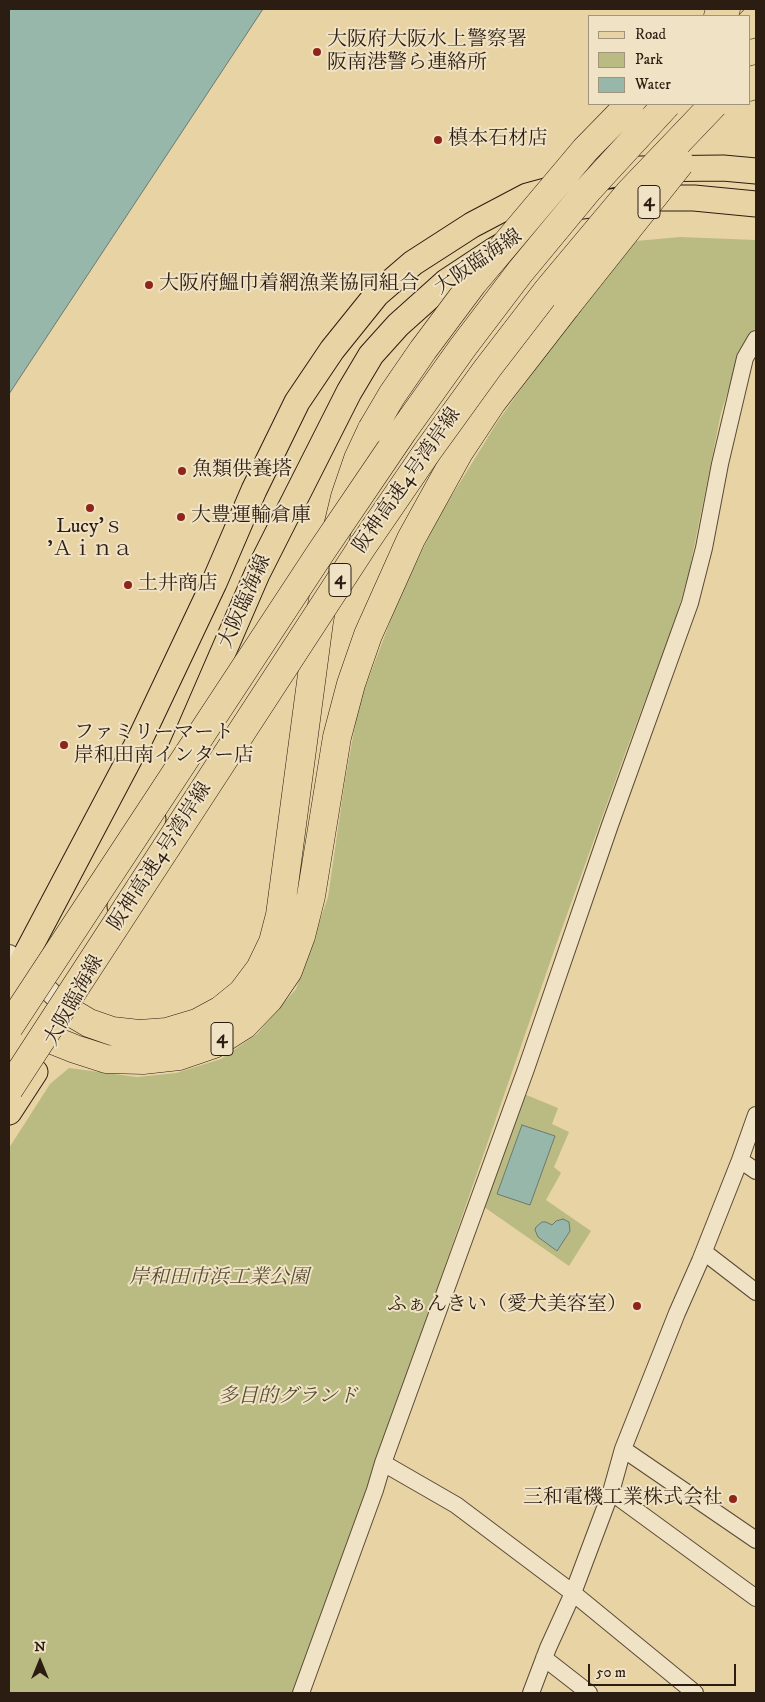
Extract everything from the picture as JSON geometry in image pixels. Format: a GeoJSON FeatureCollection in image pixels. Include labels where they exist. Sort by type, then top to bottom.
{"type":"FeatureCollection","features":[{"type":"Feature","properties":{"kind":"highway","name":"4"},"geometry":{"type":"LineString","coordinates":[[72,1013],[89,1023],[112,1030],[139,1034],[168,1032],[197,1023],[222,1010],[242,993],[260,969],[273,942],[280,916],[315,651],[331,555],[345,497],[358,459],[372,429],[392,395],[473,283],[585,150],[629,105]]}},
{"type":"Feature","properties":{"kind":"highway","name":"阪神高速4号湾岸線"},"geometry":{"type":"LineString","coordinates":[[9,1027],[310,568],[403,431],[520,272],[586,192],[666,105]]}},
{"type":"Feature","properties":{"kind":"highway","name":"阪神高速4号湾岸線"},"geometry":{"type":"LineString","coordinates":[[9,1089],[362,547],[427,452],[547,291],[629,193],[713,105]]}},
{"type":"Feature","properties":{"kind":"highway","name":"4"},"geometry":{"type":"LineString","coordinates":[[55,1041],[106,1058],[143,1060],[179,1056],[214,1044],[244,1025],[269,999],[288,970],[301,936],[311,896],[337,737],[351,684],[368,635],[411,539],[459,452],[492,402],[699,139],[731,105]]}},
{"type":"Feature","properties":{"kind":"main road","name":"大阪臨海線"},"geometry":{"type":"LineString","coordinates":[[9,990],[15,960],[142,735],[214,583],[254,490],[297,402],[332,350],[377,294],[414,263],[472,225],[527,196],[582,181],[639,169],[723,168],[756,171]]}},
{"type":"Feature","properties":{"kind":"main road","name":"大阪臨海線"},"geometry":{"type":"LineString","coordinates":[[9,1112],[72,1013],[105,946],[177,757],[257,574],[349,392],[371,355],[398,325],[446,282],[566,208],[640,198],[694,198],[756,204]]}},
{"type":"Feature","properties":{"kind":"street"},"geometry":{"type":"LineString","coordinates":[[301,1693],[526,1069],[613,816],[690,603],[704,548],[720,464],[745,358],[756,339]]}},
{"type":"Feature","properties":{"kind":"street"},"geometry":{"type":"LineString","coordinates":[[15,960],[72,1013]]}},
{"type":"Feature","properties":{"kind":"street"},"geometry":{"type":"LineString","coordinates":[[9,1008],[55,1041]]}},
{"type":"Feature","properties":{"kind":"street"},"geometry":{"type":"LineString","coordinates":[[531,1693],[544,1658],[573,1594],[624,1449],[677,1314],[704,1252],[756,1115]]}},
{"type":"Feature","properties":{"kind":"street"},"geometry":{"type":"LineString","coordinates":[[740,1160],[756,1171]]}},
{"type":"Feature","properties":{"kind":"street"},"geometry":{"type":"LineString","coordinates":[[704,1252],[756,1292]]}},
{"type":"Feature","properties":{"kind":"street"},"geometry":{"type":"LineString","coordinates":[[624,1449],[756,1540]]}},
{"type":"Feature","properties":{"kind":"street"},"geometry":{"type":"LineString","coordinates":[[383,1463],[456,1505],[573,1594],[695,1693]]}},
{"type":"Feature","properties":{"kind":"street"},"geometry":{"type":"LineString","coordinates":[[610,1492],[756,1598]]}},
{"type":"Feature","properties":{"kind":"street"},"geometry":{"type":"LineString","coordinates":[[544,1658],[589,1693]]}},
{"type":"Feature","properties":{"kind":"green space","name":"岸和田市浜工業公園"},"geometry":{"type":"Polygon","coordinates":[[[680,237],[756,240],[756,327],[739,355],[721,413],[689,572],[675,621],[556,945],[295,1693],[9,1693],[9,1148],[50,1084],[69,1068],[137,1077],[176,1073],[221,1059],[257,1034],[296,989],[328,897],[345,780],[359,704],[399,598],[438,518],[498,421],[565,328],[636,241],[680,237]]]}},
{"type":"Feature","properties":{"kind":"green space"},"geometry":{"type":"Polygon","coordinates":[[[524,1094],[558,1108],[552,1124],[569,1132],[554,1167],[561,1173],[546,1200],[591,1231],[569,1266],[484,1207],[524,1094]]]}},
{"type":"Feature","properties":{"kind":"water"},"geometry":{"type":"Polygon","coordinates":[[[9,9],[263,9],[9,394],[9,9]]]}},
{"type":"Feature","properties":{"kind":"water"},"geometry":{"type":"Polygon","coordinates":[[[522,1125],[555,1136],[530,1205],[497,1194],[522,1125]]]}},
{"type":"Feature","properties":{"kind":"water"},"geometry":{"type":"Polygon","coordinates":[[[563,1219],[569,1222],[570,1231],[557,1251],[538,1237],[535,1230],[542,1222],[552,1225],[556,1221],[563,1219]]]}},
{"type":"Feature","properties":{"kind":"place","name":"大阪府大阪水上警察署 阪南港警ら連絡所"},"geometry":{"type":"Point","coordinates":[317,52]}},
{"type":"Feature","properties":{"kind":"place","name":"槙本石材店"},"geometry":{"type":"Point","coordinates":[438,140]}},
{"type":"Feature","properties":{"kind":"place","name":"大阪府鰮巾着網漁業協同組合"},"geometry":{"type":"Point","coordinates":[149,285]}},
{"type":"Feature","properties":{"kind":"place","name":"魚類供養塔"},"geometry":{"type":"Point","coordinates":[182,471]}},
{"type":"Feature","properties":{"kind":"place","name":"Lucy’ｓ ’Ａｉｎａ"},"geometry":{"type":"Point","coordinates":[90,508]}},
{"type":"Feature","properties":{"kind":"place","name":"大豊運輸倉庫"},"geometry":{"type":"Point","coordinates":[181,517]}},
{"type":"Feature","properties":{"kind":"place","name":"土井商店"},"geometry":{"type":"Point","coordinates":[128,585]}},
{"type":"Feature","properties":{"kind":"place","name":"ファミリーマート 岸和田南インター店"},"geometry":{"type":"Point","coordinates":[64,745]}},
{"type":"Feature","properties":{"kind":"place","name":"ふぁんきい（愛犬美容室）"},"geometry":{"type":"Point","coordinates":[637,1306]}},
{"type":"Feature","properties":{"kind":"place","name":"三和電機工業株式会社"},"geometry":{"type":"Point","coordinates":[733,1499]}},
{"type":"Feature","properties":{"kind":"park label","name":"多目的グランド"},"geometry":{"type":"Point","coordinates":[288,1398]}}]}
